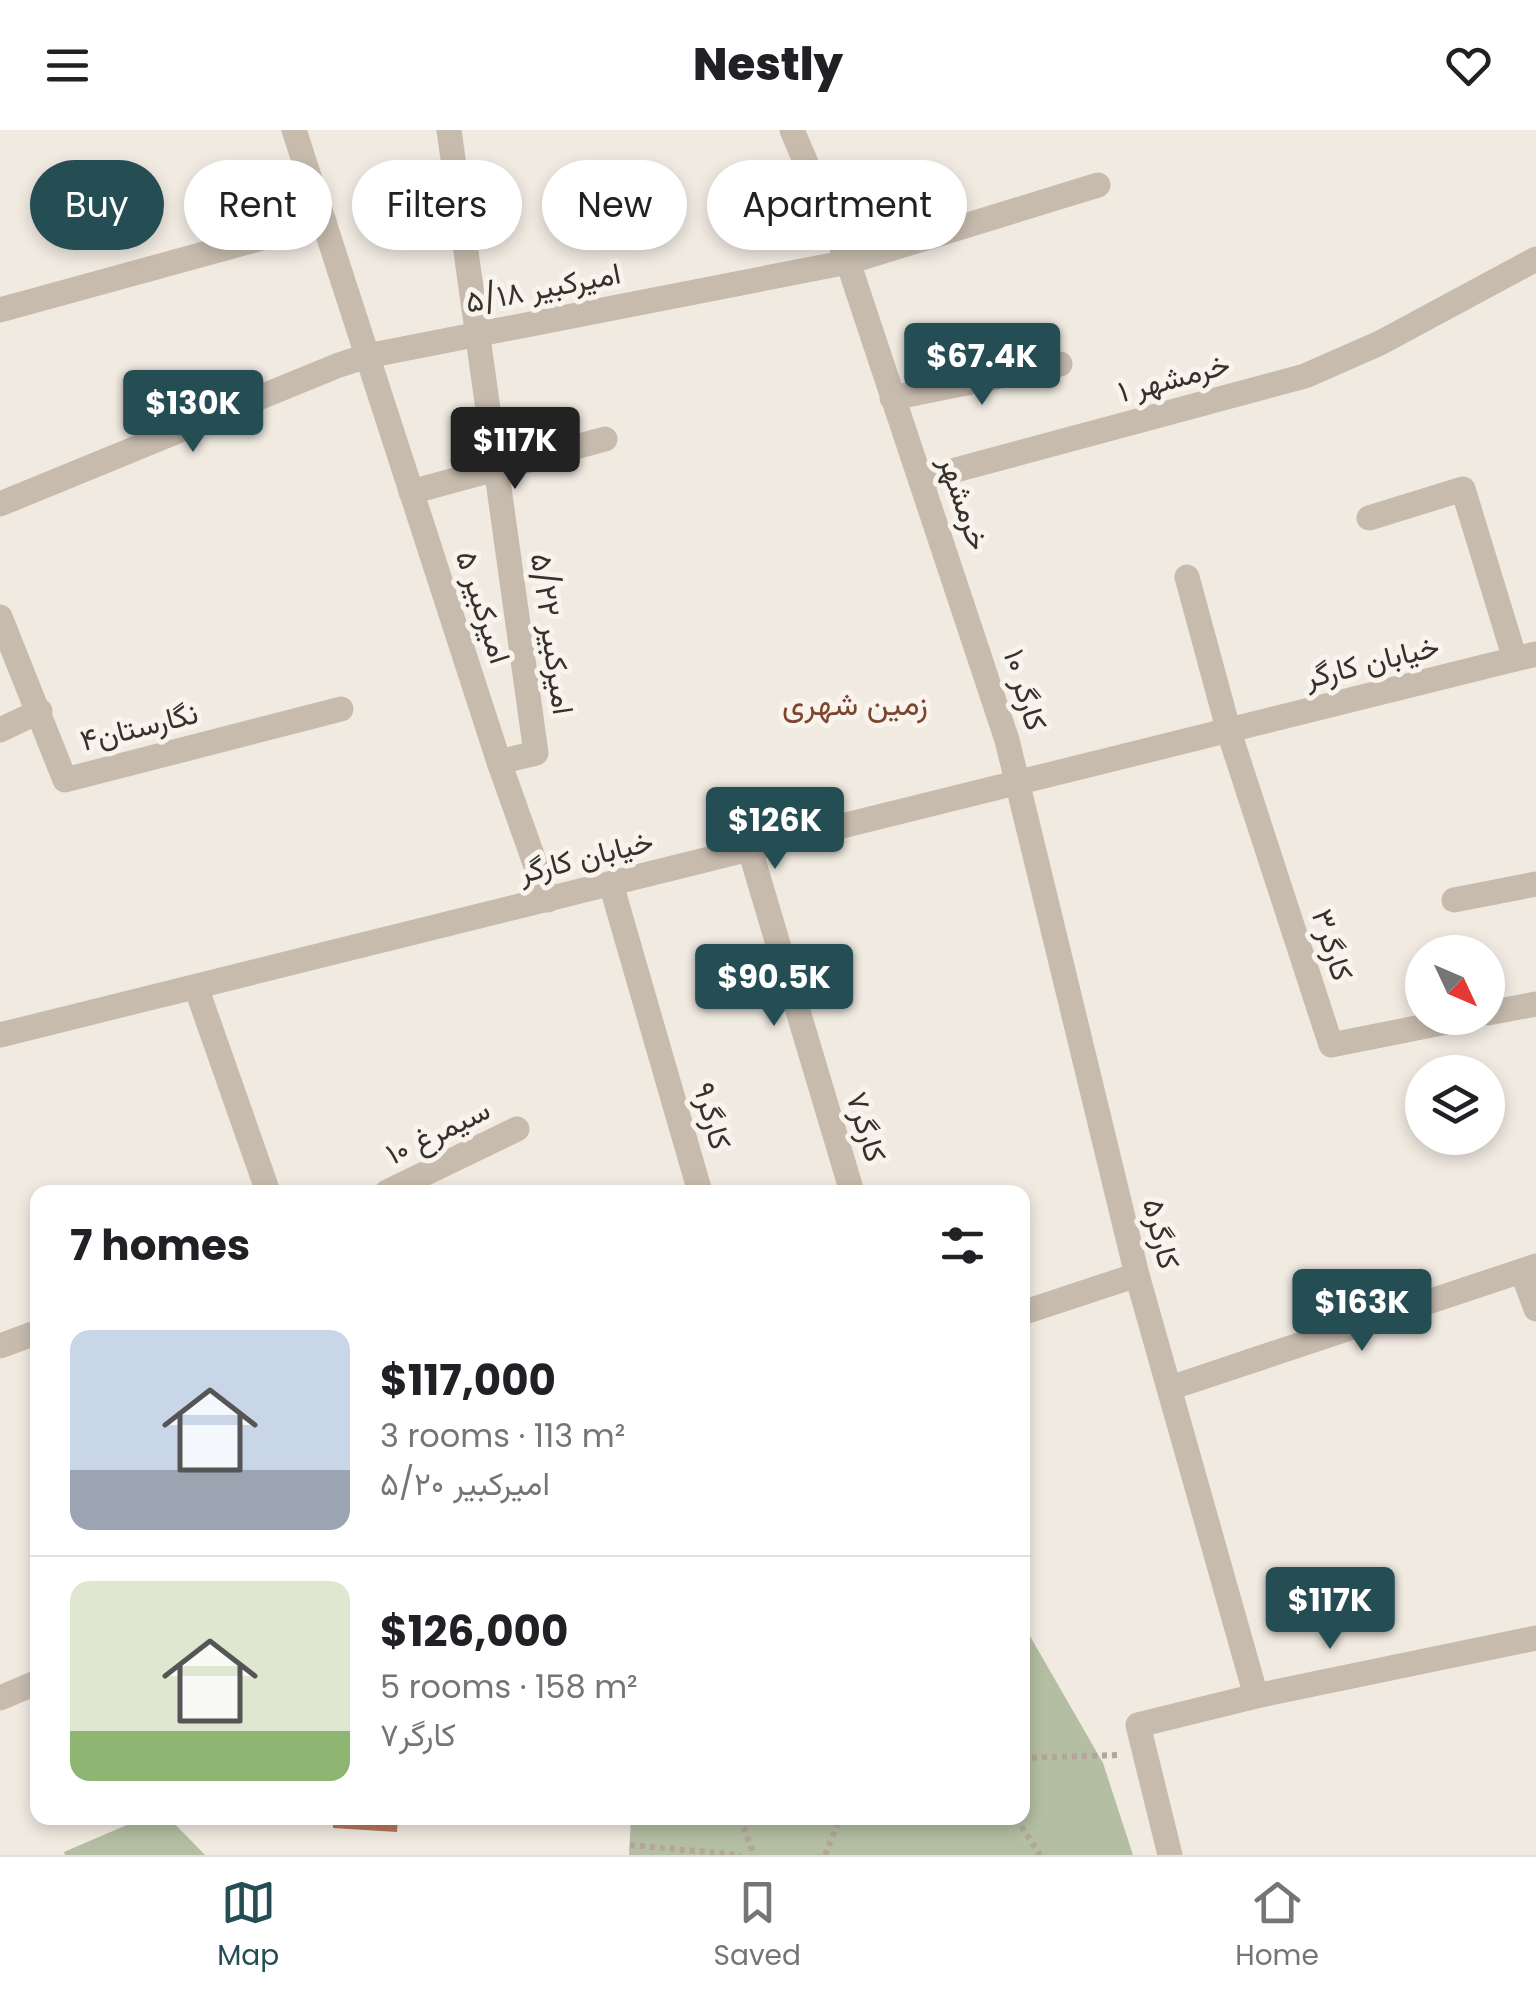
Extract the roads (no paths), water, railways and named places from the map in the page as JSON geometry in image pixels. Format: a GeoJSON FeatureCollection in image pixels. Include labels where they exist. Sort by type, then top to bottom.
{"type":"FeatureCollection","features":[{"type":"Feature","properties":{"kind":"street","name":"امیرکبیر ۵"},"geometry":{"type":"LineString","coordinates":[[294,130],[304,160]]}},
{"type":"Feature","properties":{"kind":"street","name":"امیرکبیر ۵/۲۲"},"geometry":{"type":"LineString","coordinates":[[449,130],[536,752],[499,762]]}},
{"type":"Feature","properties":{"kind":"street","name":"خرمشهر"},"geometry":{"type":"LineString","coordinates":[[792,130],[848,262],[968,616]]}},
{"type":"Feature","properties":{"kind":"street","name":"امیرکبیر ۵/۱۸"},"geometry":{"type":"LineString","coordinates":[[0,504],[339,364],[848,262],[1098,185]]}},
{"type":"Feature","properties":{"kind":"street","name":"امیرکبیر ۵"},"geometry":{"type":"LineString","coordinates":[[332,246],[499,762],[548,900]]}},
{"type":"Feature","properties":{"kind":"street"},"geometry":{"type":"LineString","coordinates":[[0,310],[218,250]]}},
{"type":"Feature","properties":{"kind":"street","name":"خرمشهر ۱"},"geometry":{"type":"LineString","coordinates":[[922,479],[1305,376],[1380,343],[1536,259]]}},
{"type":"Feature","properties":{"kind":"street"},"geometry":{"type":"LineString","coordinates":[[892,398],[1060,364]]}},
{"type":"Feature","properties":{"kind":"street"},"geometry":{"type":"LineString","coordinates":[[411,492],[605,439]]}},
{"type":"Feature","properties":{"kind":"street"},"geometry":{"type":"LineString","coordinates":[[1370,518],[1463,489],[1525,657]]}},
{"type":"Feature","properties":{"kind":"street"},"geometry":{"type":"LineString","coordinates":[[1186,577],[1229,732]]}},
{"type":"Feature","properties":{"kind":"street","name":"کارگر ۱۰"},"geometry":{"type":"LineString","coordinates":[[968,616],[1018,783]]}},
{"type":"Feature","properties":{"kind":"street","name":"نگارستان۴"},"geometry":{"type":"LineString","coordinates":[[0,617],[65,780],[340,708]]}},
{"type":"Feature","properties":{"kind":"street","name":"خیابان کارگر"},"geometry":{"type":"LineString","coordinates":[[0,1036],[1525,657]]}},
{"type":"Feature","properties":{"kind":"street"},"geometry":{"type":"LineString","coordinates":[[0,730],[40,711]]}},
{"type":"Feature","properties":{"kind":"street","name":"کارگر۳"},"geometry":{"type":"LineString","coordinates":[[1229,732],[1331,1045],[1405,1030]]}},
{"type":"Feature","properties":{"kind":"street","name":"کارگر۵"},"geometry":{"type":"LineString","coordinates":[[1018,783],[1137,1275],[1256,1696]]}},
{"type":"Feature","properties":{"kind":"street","name":"کارگر۷"},"geometry":{"type":"LineString","coordinates":[[750,850],[850,1185]]}},
{"type":"Feature","properties":{"kind":"street","name":"کارگر۹"},"geometry":{"type":"LineString","coordinates":[[612,884],[698,1185]]}},
{"type":"Feature","properties":{"kind":"street"},"geometry":{"type":"LineString","coordinates":[[1454,900],[1536,884]]}},
{"type":"Feature","properties":{"kind":"street"},"geometry":{"type":"LineString","coordinates":[[196,987],[266,1185]]}},
{"type":"Feature","properties":{"kind":"street"},"geometry":{"type":"LineString","coordinates":[[1505,1010],[1536,1004]]}},
{"type":"Feature","properties":{"kind":"street","name":"سیمرغ ۱۰"},"geometry":{"type":"LineString","coordinates":[[402,1185],[517,1129]]}},
{"type":"Feature","properties":{"kind":"street"},"geometry":{"type":"LineString","coordinates":[[1170,1388],[1529,1269],[1536,1310]]}},
{"type":"Feature","properties":{"kind":"street"},"geometry":{"type":"LineString","coordinates":[[1030,1310],[1137,1275]]}},
{"type":"Feature","properties":{"kind":"street"},"geometry":{"type":"LineString","coordinates":[[0,1346],[30,1335]]}},
{"type":"Feature","properties":{"kind":"street"},"geometry":{"type":"LineString","coordinates":[[1170,1855],[1138,1725],[1256,1696],[1535,1640]]}},
{"type":"Feature","properties":{"kind":"street"},"geometry":{"type":"LineString","coordinates":[[0,1698],[30,1685]]}},
{"type":"Feature","properties":{"kind":"district","name":"زمین شهری"},"geometry":{"type":"Point","coordinates":[855,704]}}]}
